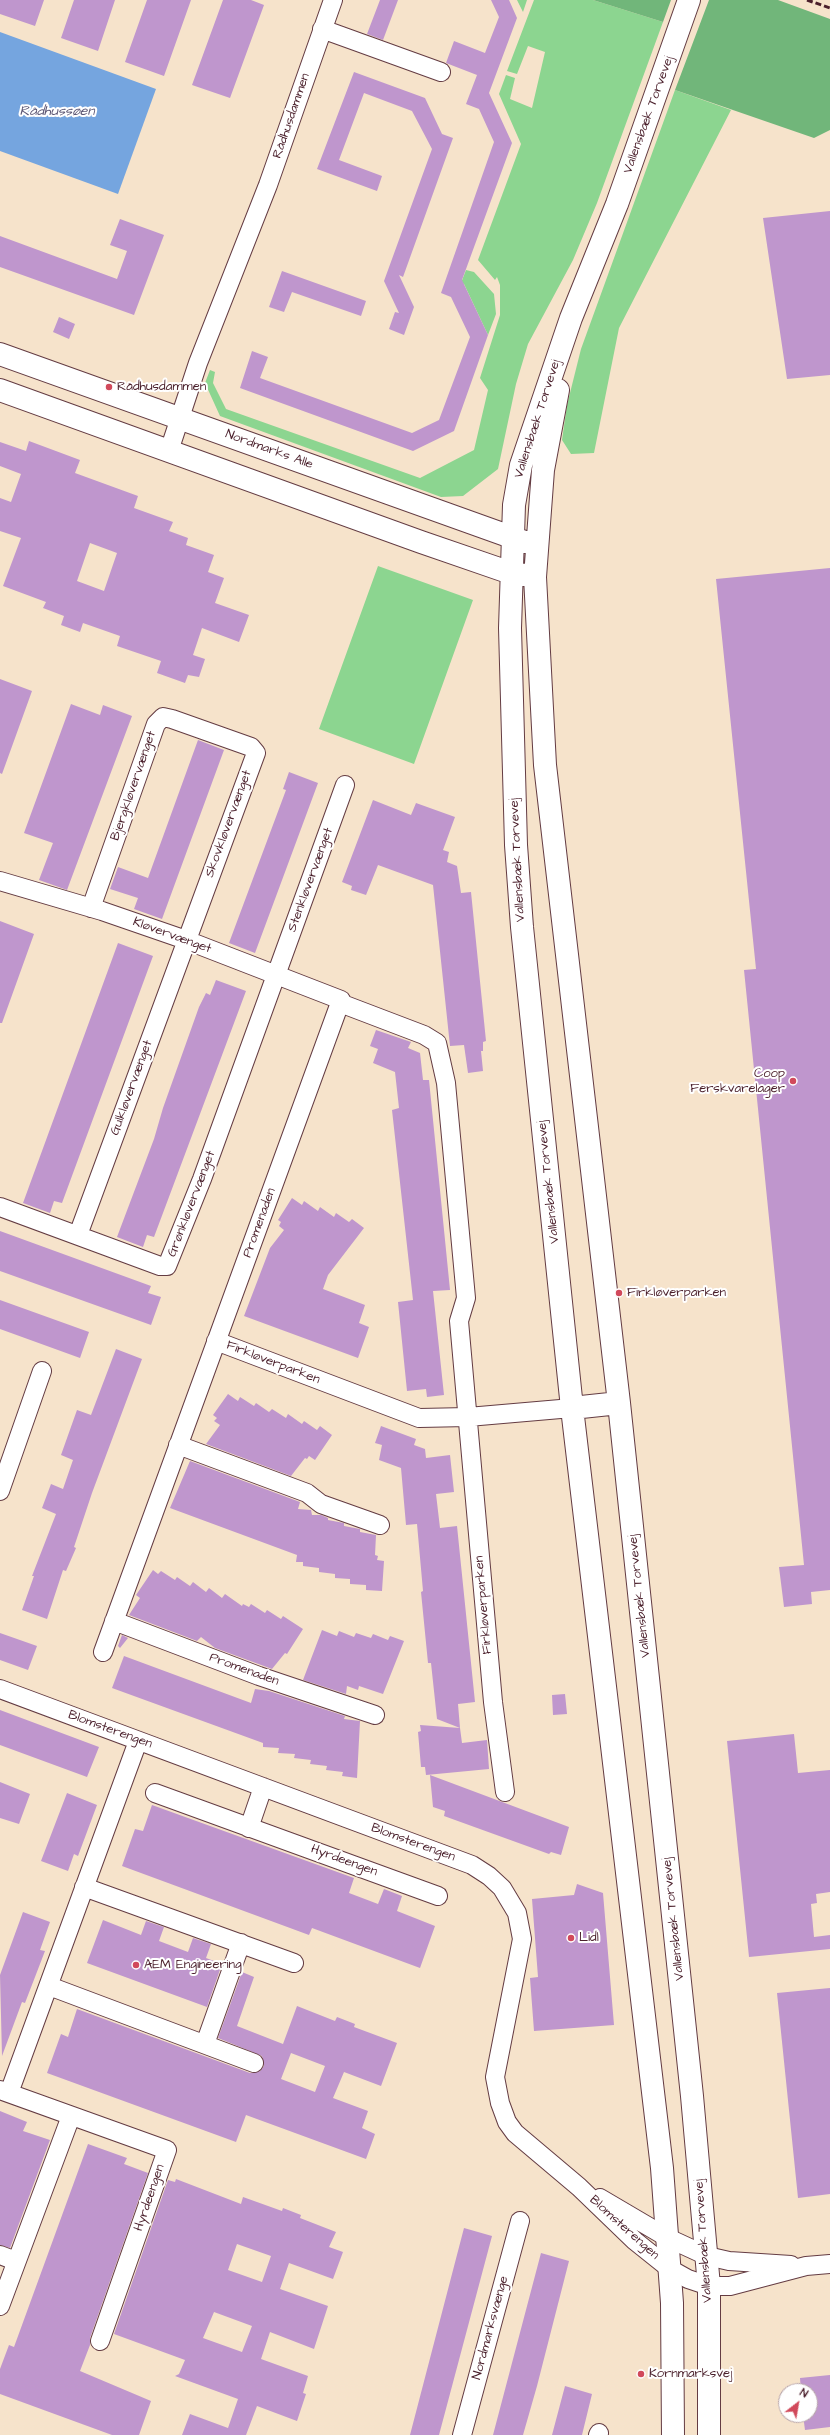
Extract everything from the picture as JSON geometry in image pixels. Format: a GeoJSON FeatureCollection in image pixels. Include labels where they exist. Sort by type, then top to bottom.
{"type":"FeatureCollection","features":[{"type":"Feature","properties":{"kind":"street","name":"Rådhusdammen"},"geometry":{"type":"LineString","coordinates":[[169,451],[198,363],[268,185],[333,0]]}},
{"type":"Feature","properties":{"kind":"street","name":"Vallensbæk Torvevej"},"geometry":{"type":"LineString","coordinates":[[673,2435],[670,2269],[668,2238],[628,1872],[572,1408],[522,927],[516,853],[510,628],[514,505],[521,465],[571,318],[617,204],[689,0]]}},
{"type":"Feature","properties":{"kind":"street"},"geometry":{"type":"LineString","coordinates":[[322,28],[441,72]]}},
{"type":"Feature","properties":{"kind":"street","name":"Vallensbæk Torvevej"},"geometry":{"type":"LineString","coordinates":[[571,318],[543,470],[535,577],[546,772],[619,1403],[672,1900],[707,2256],[709,2286],[709,2435]]}},
{"type":"Feature","properties":{"kind":"street","name":"Nordmarks Alle"},"geometry":{"type":"LineString","coordinates":[[0,354],[537,547]]}},
{"type":"Feature","properties":{"kind":"street"},"geometry":{"type":"LineString","coordinates":[[0,390],[511,573],[535,577]]}},
{"type":"Feature","properties":{"kind":"street","name":"Bjergkløvervænget"},"geometry":{"type":"LineString","coordinates":[[91,908],[156,724],[163,718],[213,732]]}},
{"type":"Feature","properties":{"kind":"street","name":"Skovkløvervænget"},"geometry":{"type":"LineString","coordinates":[[186,940],[256,753],[251,747],[213,732]]}},
{"type":"Feature","properties":{"kind":"street","name":"Stenkløvervænget"},"geometry":{"type":"LineString","coordinates":[[276,975],[345,785]]}},
{"type":"Feature","properties":{"kind":"street","name":"Kløvervænget"},"geometry":{"type":"LineString","coordinates":[[0,881],[91,908],[186,940],[341,1002]]}},
{"type":"Feature","properties":{"kind":"street","name":"Gulkløvervænget"},"geometry":{"type":"LineString","coordinates":[[78,1235],[186,940]]}},
{"type":"Feature","properties":{"kind":"street","name":"Grønkløvervænget"},"geometry":{"type":"LineString","coordinates":[[0,1207],[160,1266],[167,1266],[170,1262],[276,975]]}},
{"type":"Feature","properties":{"kind":"street","name":"Firkløverparken"},"geometry":{"type":"LineString","coordinates":[[341,1002],[424,1035],[437,1043],[446,1083],[466,1298],[459,1321],[493,1702],[505,1792]]}},
{"type":"Feature","properties":{"kind":"street","name":"Promenaden"},"geometry":{"type":"LineString","coordinates":[[103,1652],[341,1002]]}},
{"type":"Feature","properties":{"kind":"street","name":"Firkløverparken"},"geometry":{"type":"LineString","coordinates":[[216,1341],[419,1418],[468,1417],[572,1408]]}},
{"type":"Feature","properties":{"kind":"street"},"geometry":{"type":"LineString","coordinates":[[0,1490],[42,1371]]}},
{"type":"Feature","properties":{"kind":"street"},"geometry":{"type":"LineString","coordinates":[[572,1408],[619,1403]]}},
{"type":"Feature","properties":{"kind":"street"},"geometry":{"type":"LineString","coordinates":[[178,1445],[307,1493],[321,1504],[380,1525]]}},
{"type":"Feature","properties":{"kind":"street","name":"Promenaden"},"geometry":{"type":"LineString","coordinates":[[114,1621],[266,1678],[375,1715]]}},
{"type":"Feature","properties":{"kind":"street","name":"Blomsterengen"},"geometry":{"type":"LineString","coordinates":[[0,1690],[472,1865],[489,1876],[502,1888],[517,1913],[522,1939],[495,2077],[500,2103],[507,2122],[515,2133],[579,2187],[631,2237],[670,2269],[688,2279],[709,2286]]}},
{"type":"Feature","properties":{"kind":"street","name":"Hyrdeengen"},"geometry":{"type":"LineString","coordinates":[[100,2341],[167,2150],[4,2092],[49,1986],[138,1741]]}},
{"type":"Feature","properties":{"kind":"street"},"geometry":{"type":"LineString","coordinates":[[249,1828],[263,1787]]}},
{"type":"Feature","properties":{"kind":"street","name":"Hyrdeengen"},"geometry":{"type":"LineString","coordinates":[[155,1793],[438,1896]]}},
{"type":"Feature","properties":{"kind":"street"},"geometry":{"type":"LineString","coordinates":[[84,1887],[294,1963]]}},
{"type":"Feature","properties":{"kind":"street"},"geometry":{"type":"LineString","coordinates":[[205,2044],[241,1943]]}},
{"type":"Feature","properties":{"kind":"street"},"geometry":{"type":"LineString","coordinates":[[49,1986],[254,2063]]}},
{"type":"Feature","properties":{"kind":"street"},"geometry":{"type":"LineString","coordinates":[[0,2306],[8,2258],[71,2116]]}},
{"type":"Feature","properties":{"kind":"street","name":"Blomsterengen"},"geometry":{"type":"LineString","coordinates":[[579,2187],[668,2238],[707,2256]]}},
{"type":"Feature","properties":{"kind":"street","name":"Nordmarksvænge"},"geometry":{"type":"LineString","coordinates":[[462,2435],[520,2220]]}},
{"type":"Feature","properties":{"kind":"street"},"geometry":{"type":"LineString","coordinates":[[707,2256],[729,2261],[806,2266],[830,2264]]}},
{"type":"Feature","properties":{"kind":"street"},"geometry":{"type":"LineString","coordinates":[[709,2286],[739,2284],[806,2266]]}},
{"type":"Feature","properties":{"kind":"green space"},"geometry":{"type":"Polygon","coordinates":[[[517,0],[527,0],[523,12],[517,0]]]}},
{"type":"Feature","properties":{"kind":"green space"},"geometry":{"type":"Polygon","coordinates":[[[534,0],[593,0],[663,22],[597,203],[573,260],[528,344],[516,384],[498,469],[463,496],[441,497],[220,416],[205,383],[210,370],[215,372],[213,383],[226,409],[420,478],[474,450],[488,390],[480,378],[500,315],[500,285],[497,277],[495,280],[478,260],[521,144],[499,94],[506,75],[515,78],[510,99],[532,108],[545,52],[528,46],[517,74],[507,71],[534,0]]]}},
{"type":"Feature","properties":{"kind":"green space"},"geometry":{"type":"Polygon","coordinates":[[[593,0],[671,0],[663,22],[593,0]]]}},
{"type":"Feature","properties":{"kind":"green space"},"geometry":{"type":"Polygon","coordinates":[[[709,0],[778,0],[830,19],[830,130],[814,138],[675,90],[709,0]]]}},
{"type":"Feature","properties":{"kind":"green space"},"geometry":{"type":"Polygon","coordinates":[[[675,90],[731,110],[619,328],[594,453],[571,454],[562,440],[567,405],[581,349],[675,90]]]}},
{"type":"Feature","properties":{"kind":"green space"},"geometry":{"type":"Polygon","coordinates":[[[466,270],[474,272],[494,294],[496,314],[488,335],[464,284],[461,283],[466,270]]]}},
{"type":"Feature","properties":{"kind":"green space"},"geometry":{"type":"Polygon","coordinates":[[[378,566],[473,600],[414,764],[319,729],[378,566]]]}},
{"type":"Feature","properties":{"kind":"water","name":"Rådhussøen"},"geometry":{"type":"Polygon","coordinates":[[[0,32],[156,89],[118,194],[0,151],[0,32]]]}},
{"type":"Feature","properties":{"kind":"building"},"geometry":{"type":"Polygon","coordinates":[[[0,0],[44,0],[35,26],[0,14],[0,0]]]}},
{"type":"Feature","properties":{"kind":"building"},"geometry":{"type":"Polygon","coordinates":[[[74,0],[115,0],[98,51],[61,38],[74,0]]]}},
{"type":"Feature","properties":{"kind":"building"},"geometry":{"type":"Polygon","coordinates":[[[147,0],[191,0],[164,76],[125,62],[147,0]]]}},
{"type":"Feature","properties":{"kind":"building"},"geometry":{"type":"Polygon","coordinates":[[[223,0],[251,0],[264,5],[230,98],[192,85],[223,0]]]}},
{"type":"Feature","properties":{"kind":"building"},"geometry":{"type":"Polygon","coordinates":[[[380,0],[398,0],[383,40],[367,34],[380,0]]]}},
{"type":"Feature","properties":{"kind":"building"},"geometry":{"type":"Polygon","coordinates":[[[491,0],[509,0],[517,18],[489,93],[512,143],[462,280],[488,335],[454,431],[413,451],[240,388],[252,351],[268,357],[260,378],[412,433],[439,420],[470,337],[451,297],[441,293],[494,142],[479,109],[466,104],[477,75],[446,63],[454,41],[485,53],[499,17],[491,0]]]}},
{"type":"Feature","properties":{"kind":"building"},"geometry":{"type":"Polygon","coordinates":[[[354,72],[425,98],[442,134],[453,138],[403,277],[399,275],[414,307],[404,335],[389,329],[395,312],[399,313],[384,281],[432,149],[412,111],[364,93],[339,160],[382,176],[377,191],[317,169],[354,72]]]}},
{"type":"Feature","properties":{"kind":"building"},"geometry":{"type":"Polygon","coordinates":[[[830,211],[830,375],[787,379],[763,218],[830,211]]]}},
{"type":"Feature","properties":{"kind":"building"},"geometry":{"type":"Polygon","coordinates":[[[120,219],[164,235],[134,315],[0,267],[0,236],[117,279],[127,251],[110,245],[120,219]]]}},
{"type":"Feature","properties":{"kind":"building"},"geometry":{"type":"Polygon","coordinates":[[[282,271],[366,301],[361,316],[292,292],[284,312],[269,307],[282,271]]]}},
{"type":"Feature","properties":{"kind":"building"},"geometry":{"type":"Polygon","coordinates":[[[59,317],[75,324],[69,339],[53,332],[59,317]]]}},
{"type":"Feature","properties":{"kind":"building"},"geometry":{"type":"Polygon","coordinates":[[[29,441],[80,460],[75,473],[138,496],[134,508],[173,522],[169,531],[188,538],[186,545],[214,555],[208,572],[224,578],[215,603],[249,615],[239,642],[202,628],[193,655],[205,659],[199,677],[188,675],[185,683],[157,673],[161,661],[117,646],[120,636],[83,623],[80,632],[61,625],[64,616],[43,608],[46,602],[3,586],[21,538],[0,531],[0,498],[11,502],[21,474],[0,466],[0,442],[26,451],[29,441]],[[90,543],[77,581],[104,591],[117,553],[90,543]]]}},
{"type":"Feature","properties":{"kind":"building","name":"Coop Ferskvarelager"},"geometry":{"type":"Polygon","coordinates":[[[830,568],[830,1590],[811,1592],[812,1604],[784,1607],[779,1567],[804,1565],[744,970],[756,969],[716,579],[830,568]]]}},
{"type":"Feature","properties":{"kind":"building"},"geometry":{"type":"Polygon","coordinates":[[[0,679],[32,691],[2,774],[0,773],[0,679]]]}},
{"type":"Feature","properties":{"kind":"building"},"geometry":{"type":"Polygon","coordinates":[[[71,704],[100,715],[103,705],[132,716],[67,890],[39,880],[53,843],[24,833],[71,704]]]}},
{"type":"Feature","properties":{"kind":"building"},"geometry":{"type":"Polygon","coordinates":[[[198,740],[224,750],[162,919],[134,909],[138,898],[110,889],[118,867],[148,878],[198,740]]]}},
{"type":"Feature","properties":{"kind":"building"},"geometry":{"type":"Polygon","coordinates":[[[289,772],[318,783],[255,953],[229,943],[286,790],[283,789],[289,772]]]}},
{"type":"Feature","properties":{"kind":"building"},"geometry":{"type":"Polygon","coordinates":[[[373,800],[411,815],[416,803],[455,817],[443,850],[449,852],[447,862],[457,866],[461,893],[471,892],[486,1041],[483,1042],[483,1051],[481,1051],[483,1071],[468,1073],[464,1045],[450,1046],[433,885],[378,865],[366,895],[351,890],[352,886],[342,882],[373,800]]]}},
{"type":"Feature","properties":{"kind":"building"},"geometry":{"type":"Polygon","coordinates":[[[0,921],[34,934],[2,1023],[0,1023],[0,921]]]}},
{"type":"Feature","properties":{"kind":"building"},"geometry":{"type":"Polygon","coordinates":[[[118,943],[153,956],[62,1203],[54,1201],[50,1213],[23,1203],[118,943]]]}},
{"type":"Feature","properties":{"kind":"building"},"geometry":{"type":"Polygon","coordinates":[[[216,980],[246,991],[154,1237],[147,1235],[143,1247],[117,1237],[154,1139],[163,1108],[199,1007],[206,993],[210,995],[216,980]]]}},
{"type":"Feature","properties":{"kind":"building"},"geometry":{"type":"Polygon","coordinates":[[[376,1030],[411,1042],[408,1048],[420,1053],[423,1080],[429,1080],[450,1290],[433,1291],[444,1395],[427,1397],[426,1389],[407,1391],[398,1302],[413,1300],[392,1110],[399,1108],[395,1072],[373,1063],[378,1049],[370,1046],[376,1030]]]}},
{"type":"Feature","properties":{"kind":"building"},"geometry":{"type":"Polygon","coordinates":[[[292,1198],[302,1205],[304,1201],[318,1211],[320,1207],[334,1217],[336,1213],[349,1222],[352,1219],[364,1228],[328,1275],[323,1289],[365,1305],[359,1323],[369,1327],[358,1358],[244,1316],[270,1248],[284,1230],[279,1226],[281,1222],[278,1220],[292,1198]]]}},
{"type":"Feature","properties":{"kind":"building"},"geometry":{"type":"Polygon","coordinates":[[[0,1231],[151,1286],[148,1293],[161,1297],[151,1325],[0,1271],[0,1231]]]}},
{"type":"Feature","properties":{"kind":"building"},"geometry":{"type":"Polygon","coordinates":[[[0,1300],[89,1332],[80,1358],[0,1329],[0,1300]]]}},
{"type":"Feature","properties":{"kind":"building"},"geometry":{"type":"Polygon","coordinates":[[[116,1349],[142,1359],[92,1493],[74,1547],[76,1548],[66,1571],[63,1570],[47,1619],[22,1610],[34,1576],[32,1576],[56,1514],[42,1508],[51,1484],[63,1489],[73,1460],[61,1455],[77,1410],[91,1415],[116,1349]]]}},
{"type":"Feature","properties":{"kind":"building"},"geometry":{"type":"Polygon","coordinates":[[[228,1394],[238,1401],[240,1397],[254,1406],[256,1403],[269,1412],[272,1409],[286,1418],[288,1414],[302,1424],[304,1421],[317,1430],[320,1426],[332,1435],[315,1460],[309,1456],[307,1459],[305,1458],[291,1476],[206,1444],[220,1425],[214,1421],[217,1418],[213,1415],[228,1394]]]}},
{"type":"Feature","properties":{"kind":"building"},"geometry":{"type":"Polygon","coordinates":[[[381,1426],[416,1439],[414,1445],[425,1449],[426,1458],[450,1455],[454,1492],[436,1494],[440,1528],[457,1526],[475,1702],[458,1704],[460,1728],[437,1719],[431,1663],[428,1663],[421,1592],[423,1591],[417,1524],[406,1525],[401,1468],[379,1460],[382,1445],[375,1443],[381,1426]]]}},
{"type":"Feature","properties":{"kind":"building"},"geometry":{"type":"Polygon","coordinates":[[[190,1461],[300,1502],[298,1509],[311,1510],[312,1515],[321,1515],[328,1518],[328,1520],[344,1523],[344,1526],[360,1529],[360,1532],[376,1535],[375,1555],[378,1556],[377,1560],[384,1561],[382,1591],[366,1590],[366,1585],[350,1584],[350,1579],[335,1578],[335,1574],[319,1572],[319,1568],[303,1566],[303,1562],[296,1562],[297,1555],[170,1508],[190,1461]]]}},
{"type":"Feature","properties":{"kind":"building"},"geometry":{"type":"Polygon","coordinates":[[[153,1570],[158,1574],[161,1571],[175,1580],[177,1577],[190,1586],[193,1582],[206,1592],[209,1588],[222,1598],[225,1594],[242,1606],[243,1604],[249,1607],[251,1604],[265,1613],[267,1610],[281,1619],[283,1616],[303,1629],[287,1654],[285,1653],[272,1669],[215,1648],[201,1637],[197,1641],[129,1615],[140,1598],[136,1595],[153,1570]]]}},
{"type":"Feature","properties":{"kind":"building"},"geometry":{"type":"Polygon","coordinates":[[[322,1630],[337,1636],[339,1631],[354,1637],[356,1633],[371,1638],[373,1634],[388,1640],[390,1636],[404,1641],[383,1694],[359,1686],[358,1690],[347,1686],[346,1694],[303,1680],[322,1630]]]}},
{"type":"Feature","properties":{"kind":"building"},"geometry":{"type":"Polygon","coordinates":[[[0,1633],[37,1646],[28,1670],[0,1660],[0,1633]]]}},
{"type":"Feature","properties":{"kind":"building"},"geometry":{"type":"Polygon","coordinates":[[[122,1635],[128,1638],[120,1648],[118,1646],[122,1635]]]}},
{"type":"Feature","properties":{"kind":"building"},"geometry":{"type":"Polygon","coordinates":[[[124,1656],[251,1703],[255,1689],[269,1691],[345,1716],[344,1719],[360,1721],[357,1778],[342,1776],[343,1772],[326,1770],[327,1766],[310,1764],[311,1760],[294,1758],[295,1754],[278,1753],[279,1748],[263,1747],[263,1743],[112,1688],[124,1656]]]}},
{"type":"Feature","properties":{"kind":"building"},"geometry":{"type":"Polygon","coordinates":[[[565,1694],[567,1714],[553,1715],[552,1695],[565,1694]]]}},
{"type":"Feature","properties":{"kind":"building"},"geometry":{"type":"Polygon","coordinates":[[[0,1710],[99,1747],[87,1777],[0,1745],[0,1710]]]}},
{"type":"Feature","properties":{"kind":"building"},"geometry":{"type":"Polygon","coordinates":[[[420,1725],[460,1728],[462,1743],[487,1740],[489,1769],[426,1775],[425,1767],[421,1767],[418,1732],[421,1731],[420,1725]]]}},
{"type":"Feature","properties":{"kind":"building"},"geometry":{"type":"Polygon","coordinates":[[[794,1734],[798,1773],[830,1770],[830,1892],[816,1894],[817,1903],[811,1904],[814,1937],[830,1935],[830,1949],[749,1957],[727,1741],[794,1734]]]}},
{"type":"Feature","properties":{"kind":"building"},"geometry":{"type":"Polygon","coordinates":[[[430,1775],[569,1827],[561,1855],[551,1852],[549,1854],[444,1816],[445,1811],[433,1807],[430,1775]]]}},
{"type":"Feature","properties":{"kind":"building"},"geometry":{"type":"Polygon","coordinates":[[[0,1782],[30,1794],[19,1824],[0,1818],[0,1782]]]}},
{"type":"Feature","properties":{"kind":"building"},"geometry":{"type":"Polygon","coordinates":[[[67,1793],[97,1805],[78,1856],[74,1854],[68,1871],[41,1861],[67,1793]]]}},
{"type":"Feature","properties":{"kind":"building"},"geometry":{"type":"Polygon","coordinates":[[[152,1805],[354,1878],[349,1893],[378,1904],[384,1889],[402,1896],[397,1911],[435,1926],[420,1968],[312,1928],[309,1935],[122,1866],[135,1829],[143,1831],[152,1805]]]}},
{"type":"Feature","properties":{"kind":"building","name":"Lidl"},"geometry":{"type":"Polygon","coordinates":[[[577,1884],[603,1893],[614,2025],[534,2031],[530,1978],[538,1977],[532,1899],[574,1895],[577,1884]]]}},
{"type":"Feature","properties":{"kind":"building"},"geometry":{"type":"Polygon","coordinates":[[[23,1912],[50,1922],[40,1950],[45,1951],[25,2003],[22,2002],[2,2056],[0,1975],[23,1912]]]}},
{"type":"Feature","properties":{"kind":"building","name":"AEM Engineering"},"geometry":{"type":"Polygon","coordinates":[[[103,1920],[141,1935],[146,1921],[164,1927],[159,1941],[188,1952],[193,1938],[211,1944],[206,1958],[222,1964],[207,2007],[87,1963],[103,1920]]]}},
{"type":"Feature","properties":{"kind":"building"},"geometry":{"type":"Polygon","coordinates":[[[242,1972],[254,1977],[237,2026],[283,2044],[297,2006],[335,2021],[337,2017],[355,2024],[354,2027],[397,2043],[381,2086],[344,2072],[333,2098],[368,2111],[362,2128],[375,2134],[366,2159],[246,2115],[236,2142],[47,2073],[61,2034],[68,2037],[77,2009],[250,2073],[260,2071],[264,2066],[262,2056],[218,2038],[242,1972]],[[291,2053],[281,2079],[315,2092],[325,2066],[291,2053]]]}},
{"type":"Feature","properties":{"kind":"building"},"geometry":{"type":"Polygon","coordinates":[[[830,1988],[830,2194],[798,2198],[777,1993],[830,1988]]]}},
{"type":"Feature","properties":{"kind":"building"},"geometry":{"type":"Polygon","coordinates":[[[0,2111],[27,2122],[23,2131],[50,2140],[10,2248],[0,2245],[0,2111]]]}},
{"type":"Feature","properties":{"kind":"building"},"geometry":{"type":"Polygon","coordinates":[[[88,2144],[127,2158],[124,2164],[148,2173],[90,2338],[90,2345],[80,2371],[151,2401],[139,2435],[112,2435],[0,2394],[0,2369],[9,2345],[14,2347],[88,2144]]]}},
{"type":"Feature","properties":{"kind":"building"},"geometry":{"type":"Polygon","coordinates":[[[176,2179],[241,2204],[243,2197],[282,2211],[283,2208],[301,2215],[300,2218],[336,2232],[329,2247],[343,2252],[333,2279],[289,2263],[280,2289],[328,2306],[314,2349],[270,2332],[261,2359],[308,2376],[303,2393],[306,2394],[297,2421],[257,2406],[246,2435],[182,2435],[190,2414],[228,2428],[238,2399],[175,2376],[179,2374],[185,2360],[114,2334],[168,2180],[175,2182],[176,2179]],[[237,2244],[228,2270],[262,2282],[271,2256],[237,2244]],[[214,2312],[203,2338],[242,2352],[252,2326],[214,2312]]]}},
{"type":"Feature","properties":{"kind":"building"},"geometry":{"type":"Polygon","coordinates":[[[464,2228],[492,2236],[439,2435],[410,2435],[464,2228]]]}},
{"type":"Feature","properties":{"kind":"building"},"geometry":{"type":"Polygon","coordinates":[[[541,2253],[569,2261],[537,2386],[523,2435],[493,2435],[541,2253]]]}},
{"type":"Feature","properties":{"kind":"building"},"geometry":{"type":"Polygon","coordinates":[[[830,2375],[830,2427],[805,2430],[804,2423],[818,2423],[818,2383],[800,2383],[800,2378],[830,2375]]]}},
{"type":"Feature","properties":{"kind":"building"},"geometry":{"type":"Polygon","coordinates":[[[565,2386],[592,2394],[582,2435],[552,2435],[565,2386]]]}},
{"type":"Feature","properties":{"kind":"railway"},"geometry":{"type":"LineString","coordinates":[[807,0],[830,8]]}},
{"type":"Feature","properties":{"kind":"place","name":"Rådhusdammen"},"geometry":{"type":"Point","coordinates":[109,387]}},
{"type":"Feature","properties":{"kind":"place","name":"Coop Ferskvarelager"},"geometry":{"type":"Point","coordinates":[793,1081]}},
{"type":"Feature","properties":{"kind":"place","name":"Firkløverparken"},"geometry":{"type":"Point","coordinates":[619,1293]}},
{"type":"Feature","properties":{"kind":"place","name":"Lidl"},"geometry":{"type":"Point","coordinates":[571,1938]}},
{"type":"Feature","properties":{"kind":"place","name":"AEM Engineering"},"geometry":{"type":"Point","coordinates":[136,1965]}},
{"type":"Feature","properties":{"kind":"place","name":"Kornmarksvej"},"geometry":{"type":"Point","coordinates":[641,2374]}}]}
